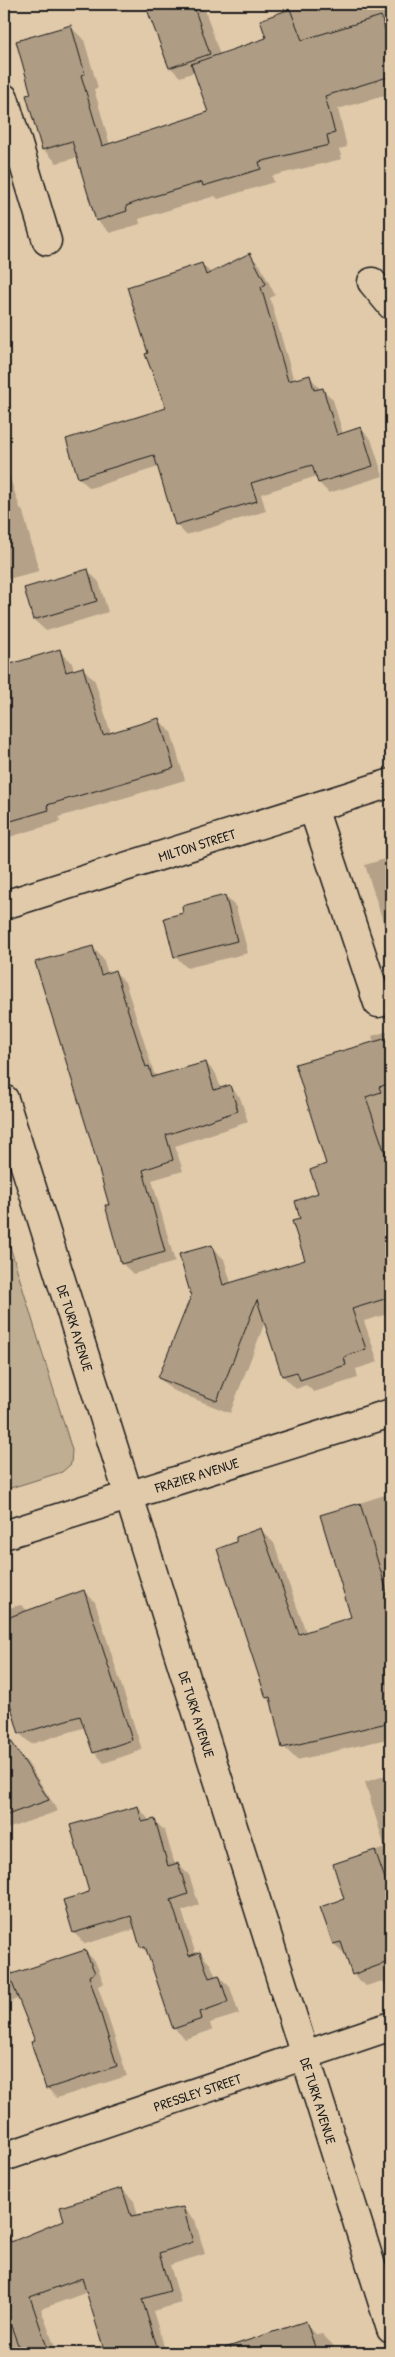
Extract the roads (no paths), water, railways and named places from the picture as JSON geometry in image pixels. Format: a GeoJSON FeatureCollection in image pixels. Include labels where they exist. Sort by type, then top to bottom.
{"type":"FeatureCollection","features":[{"type":"Feature","properties":{"kind":"street"},"geometry":{"type":"LineString","coordinates":[[4,98],[47,241]]}},
{"type":"Feature","properties":{"kind":"street"},"geometry":{"type":"LineString","coordinates":[[372,282],[391,305]]}},
{"type":"Feature","properties":{"kind":"street","name":"MILTON STREET"},"geometry":{"type":"LineString","coordinates":[[4,905],[391,784]]}},
{"type":"Feature","properties":{"kind":"street"},"geometry":{"type":"LineString","coordinates":[[313,808],[378,1003],[391,999]]}},
{"type":"Feature","properties":{"kind":"street","name":"DE TURK AVENUE"},"geometry":{"type":"LineString","coordinates":[[4,1099],[391,2329]]}},
{"type":"Feature","properties":{"kind":"street","name":"FRAZIER AVENUE"},"geometry":{"type":"LineString","coordinates":[[4,1535],[391,1413]]}},
{"type":"Feature","properties":{"kind":"street","name":"PRESSLEY STREET"},"geometry":{"type":"LineString","coordinates":[[4,2157],[391,2026]]}}]}
